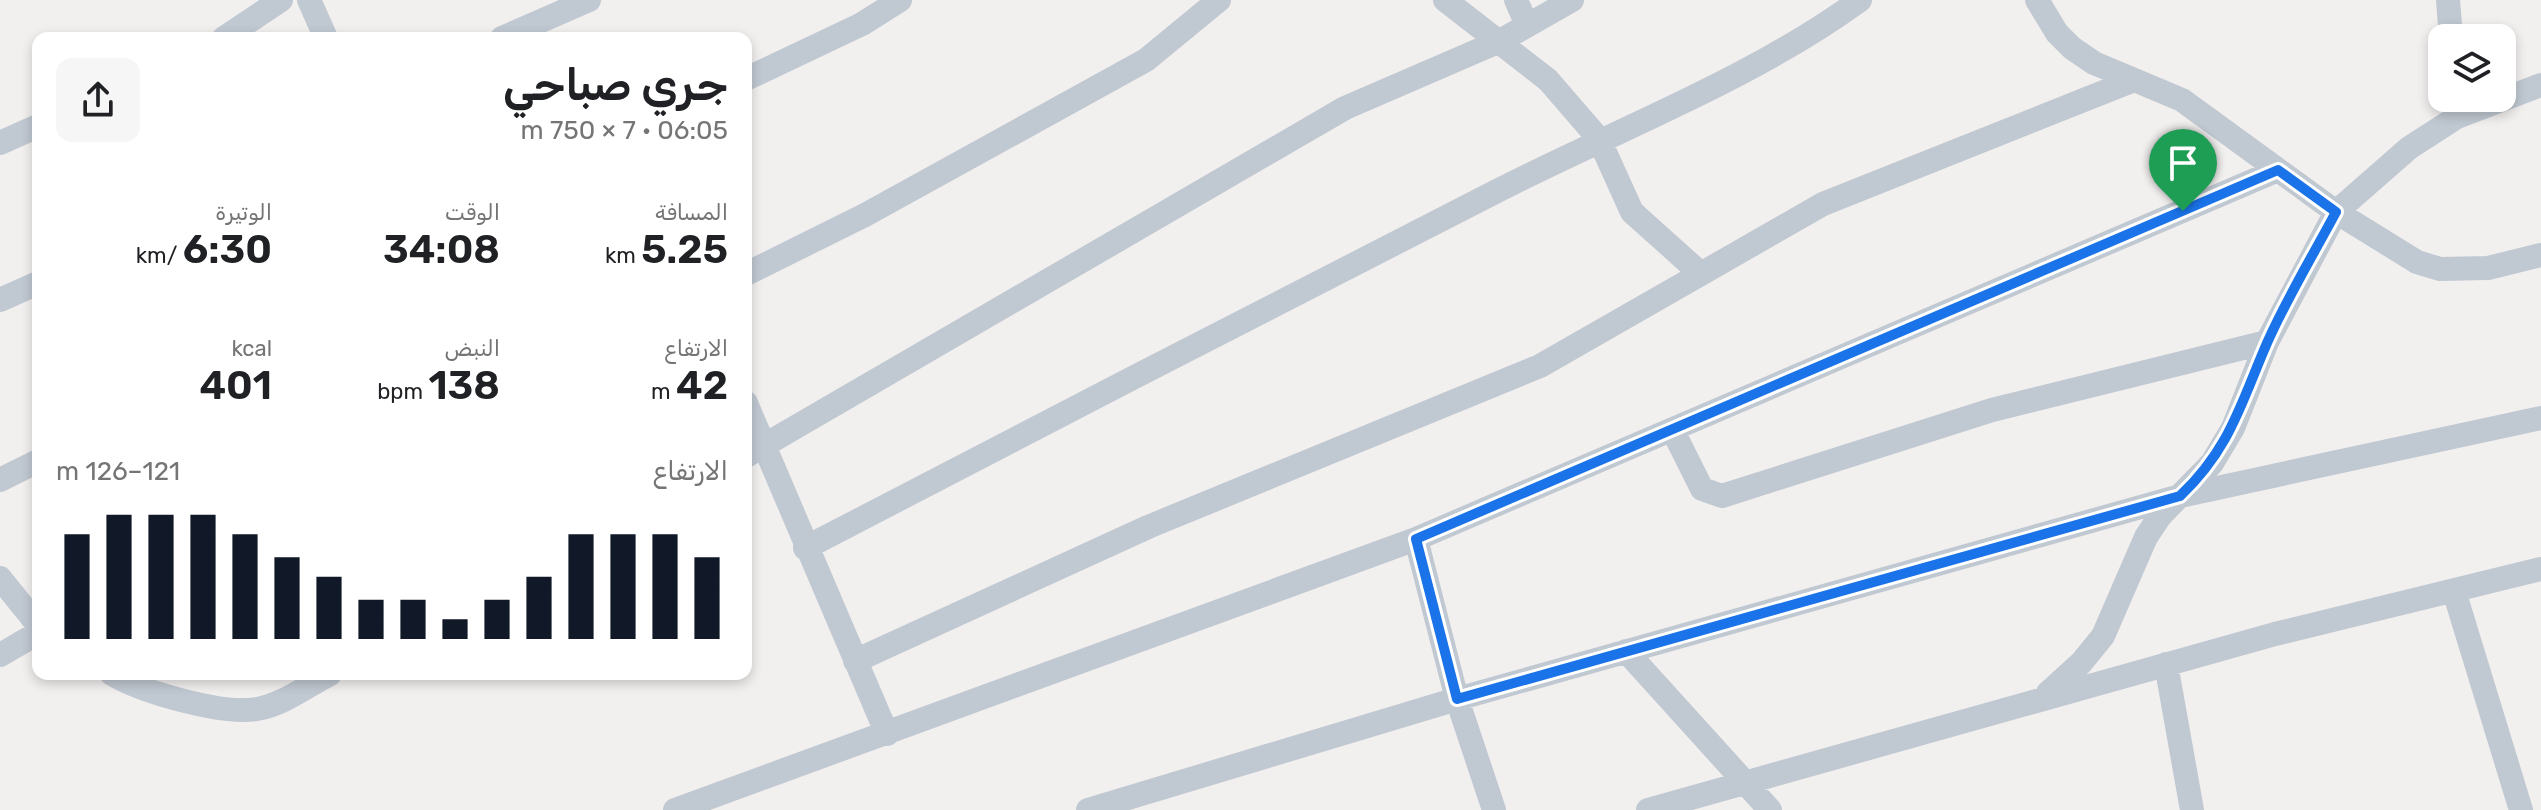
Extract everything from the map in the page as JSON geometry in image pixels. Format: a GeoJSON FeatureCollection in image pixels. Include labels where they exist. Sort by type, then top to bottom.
{"type":"FeatureCollection","features":[{"type":"Feature","properties":{"kind":"street"},"geometry":{"type":"LineString","coordinates":[[233,32],[281,0]]}},
{"type":"Feature","properties":{"kind":"street"},"geometry":{"type":"LineString","coordinates":[[309,0],[323,32]]}},
{"type":"Feature","properties":{"kind":"street"},"geometry":{"type":"LineString","coordinates":[[516,32],[589,0]]}},
{"type":"Feature","properties":{"kind":"street"},"geometry":{"type":"LineString","coordinates":[[752,76],[862,24],[900,0]]}},
{"type":"Feature","properties":{"kind":"street"},"geometry":{"type":"LineString","coordinates":[[752,271],[865,215],[1133,67],[1176,38],[1219,0]]}},
{"type":"Feature","properties":{"kind":"street"},"geometry":{"type":"LineString","coordinates":[[1445,0],[1548,80],[1599,139],[1632,212],[1700,273]]}},
{"type":"Feature","properties":{"kind":"street"},"geometry":{"type":"LineString","coordinates":[[1516,0],[1526,23]]}},
{"type":"Feature","properties":{"kind":"street"},"geometry":{"type":"LineString","coordinates":[[887,734],[805,548],[756,451],[1345,108],[1500,41],[1526,23],[1572,0]]}},
{"type":"Feature","properties":{"kind":"street"},"geometry":{"type":"LineString","coordinates":[[805,548],[1599,139],[1794,44],[1860,0]]}},
{"type":"Feature","properties":{"kind":"street"},"geometry":{"type":"LineString","coordinates":[[2037,0],[2057,33],[2072,48],[2094,63],[2182,100],[2336,212],[2391,248],[2440,269],[2488,268],[2541,255]]}},
{"type":"Feature","properties":{"kind":"street"},"geometry":{"type":"LineString","coordinates":[[2448,0],[2450,24]]}},
{"type":"Feature","properties":{"kind":"street"},"geometry":{"type":"LineString","coordinates":[[855,661],[1148,527],[1540,366],[1823,204],[2134,80]]}},
{"type":"Feature","properties":{"kind":"street"},"geometry":{"type":"LineString","coordinates":[[2516,92],[2541,85]]}},
{"type":"Feature","properties":{"kind":"street"},"geometry":{"type":"LineString","coordinates":[[2043,697],[2081,663],[2103,636],[2120,605],[2146,537],[2160,516],[2212,463],[2233,428],[2267,342],[2336,212],[2451,112]]}},
{"type":"Feature","properties":{"kind":"street"},"geometry":{"type":"LineString","coordinates":[[0,143],[32,129]]}},
{"type":"Feature","properties":{"kind":"street"},"geometry":{"type":"LineString","coordinates":[[675,810],[1416,539],[2278,170]]}},
{"type":"Feature","properties":{"kind":"street"},"geometry":{"type":"LineString","coordinates":[[0,300],[32,286]]}},
{"type":"Feature","properties":{"kind":"street"},"geometry":{"type":"LineString","coordinates":[[1673,431],[1702,489],[1722,496],[1992,410],[2267,342]]}},
{"type":"Feature","properties":{"kind":"street"},"geometry":{"type":"LineString","coordinates":[[1088,810],[1457,699],[2180,496],[2541,418]]}},
{"type":"Feature","properties":{"kind":"street"},"geometry":{"type":"LineString","coordinates":[[0,480],[32,464]]}},
{"type":"Feature","properties":{"kind":"street"},"geometry":{"type":"LineString","coordinates":[[1416,539],[1457,699],[1494,810]]}},
{"type":"Feature","properties":{"kind":"street"},"geometry":{"type":"LineString","coordinates":[[1648,810],[2043,697],[2541,569]]}},
{"type":"Feature","properties":{"kind":"street"},"geometry":{"type":"LineString","coordinates":[[0,578],[32,618]]}},
{"type":"Feature","properties":{"kind":"street"},"geometry":{"type":"LineString","coordinates":[[2454,591],[2521,810]]}},
{"type":"Feature","properties":{"kind":"street"},"geometry":{"type":"LineString","coordinates":[[0,655],[32,636]]}},
{"type":"Feature","properties":{"kind":"street"},"geometry":{"type":"LineString","coordinates":[[1626,651],[1770,810]]}},
{"type":"Feature","properties":{"kind":"street"},"geometry":{"type":"LineString","coordinates":[[2166,664],[2192,810]]}},
{"type":"Feature","properties":{"kind":"street"},"geometry":{"type":"LineString","coordinates":[[125,680],[140,687],[234,710],[272,705],[319,680]]}},
{"type":"Feature","properties":{"kind":"route"},"geometry":{"type":"LineString","coordinates":[[2278,170],[2336,212],[2267,342],[2233,428],[2212,463],[2180,496],[1457,699],[1416,539],[1801,377],[2183,211],[2278,170]]}}]}
